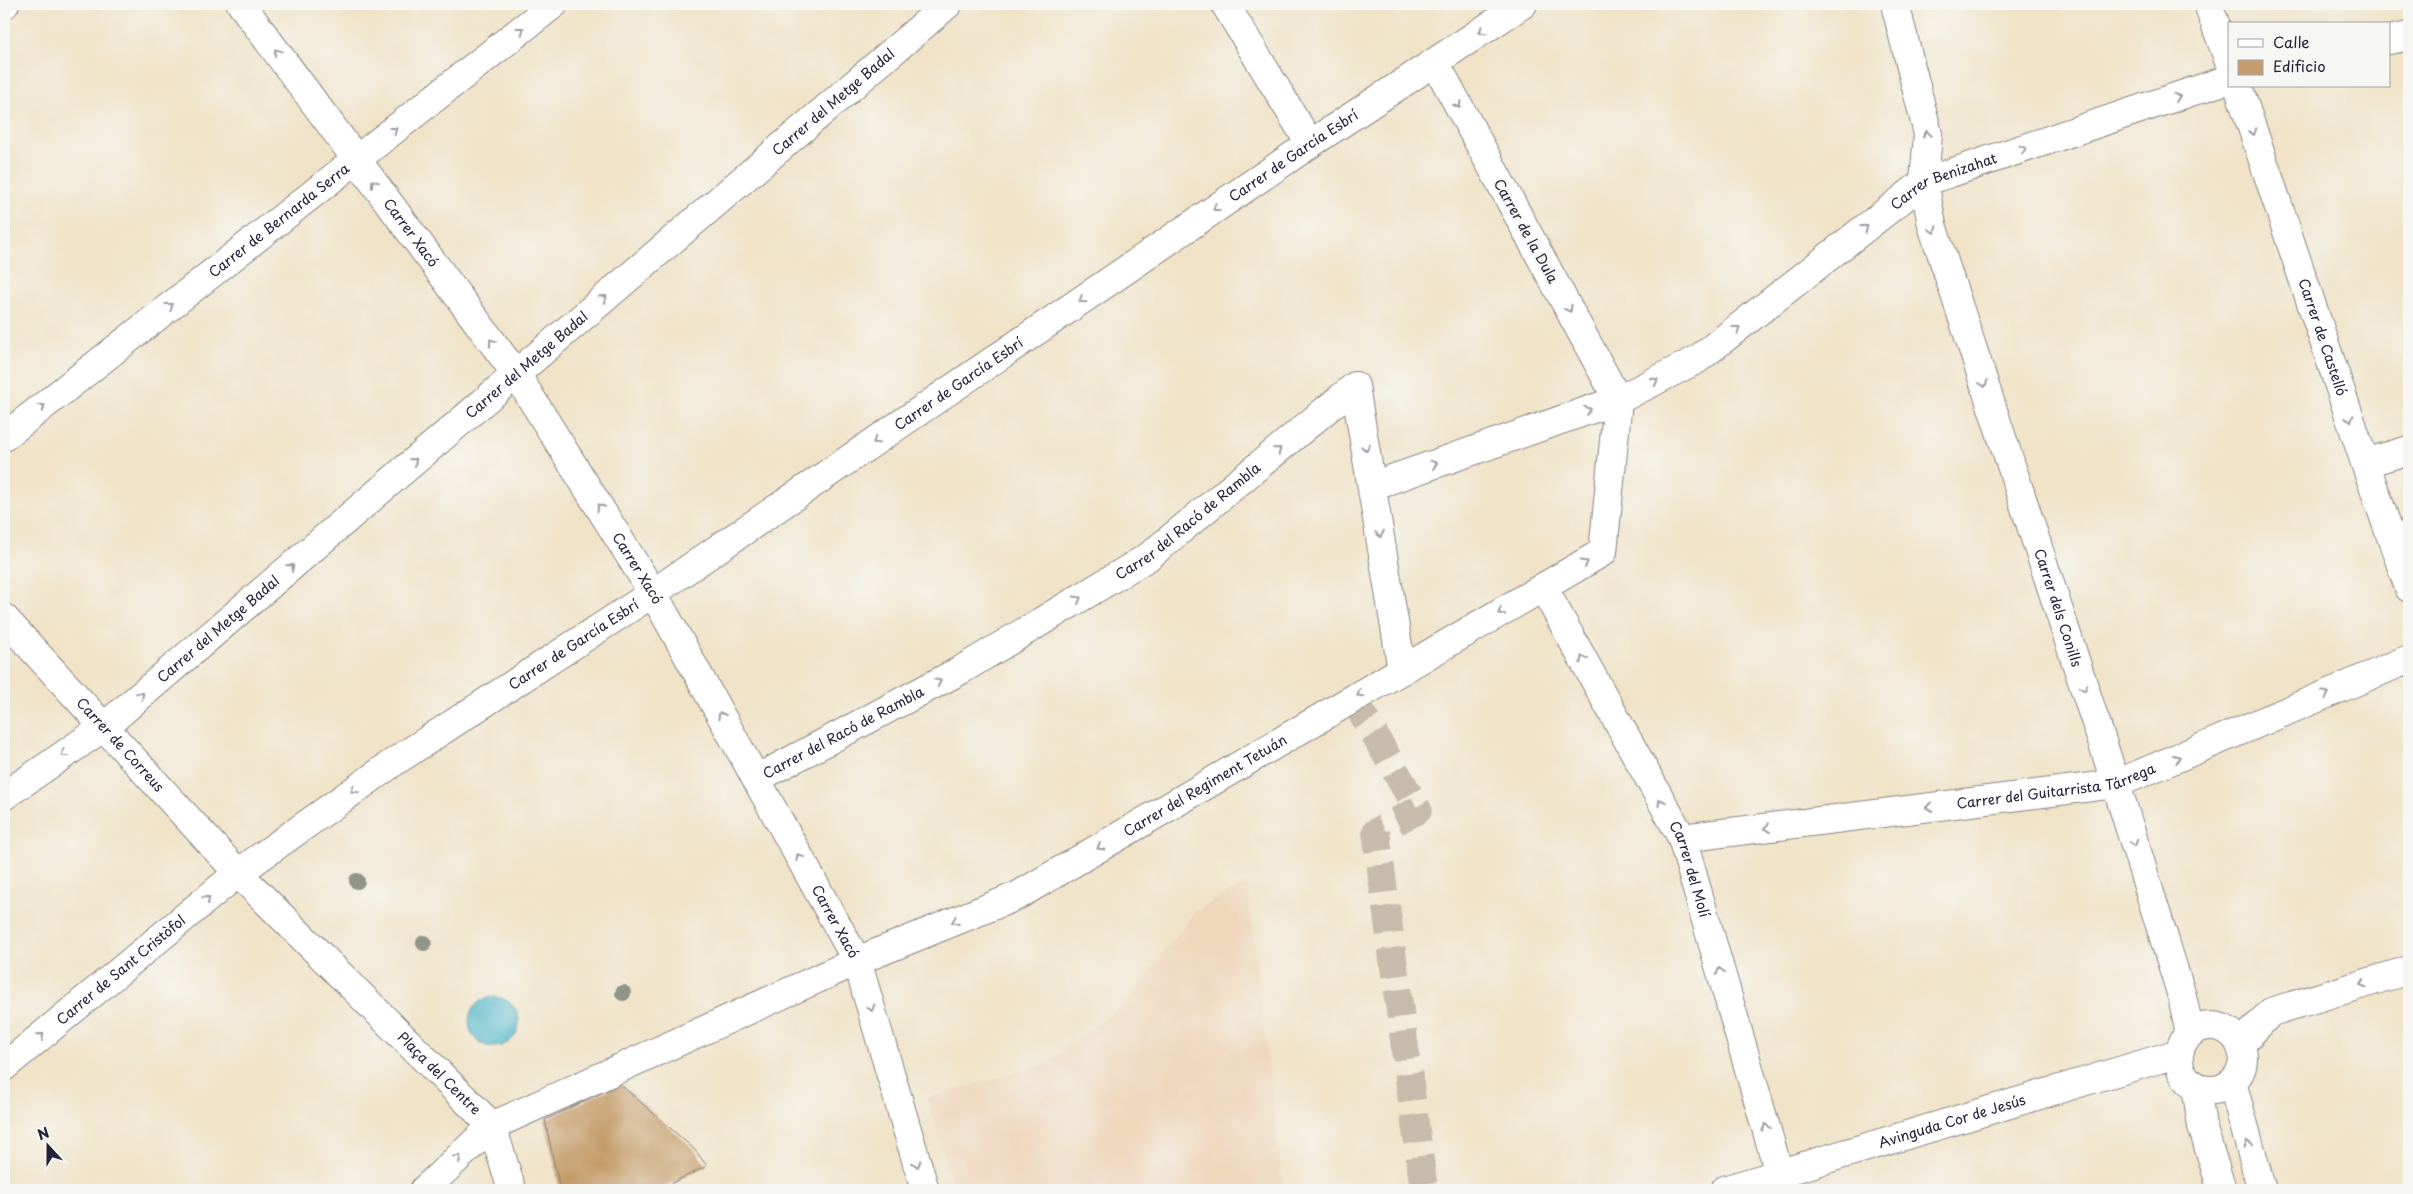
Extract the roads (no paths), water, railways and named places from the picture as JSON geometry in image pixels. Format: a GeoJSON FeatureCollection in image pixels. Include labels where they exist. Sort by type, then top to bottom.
{"type":"FeatureCollection","features":[{"type":"Feature","properties":{"kind":"street","name":"Carrer Xacó"},"geometry":{"type":"LineString","coordinates":[[241,4],[516,374],[654,593],[857,961],[925,1190]]}},
{"type":"Feature","properties":{"kind":"street","name":"Carrer de Bernarda Serra"},"geometry":{"type":"LineString","coordinates":[[4,437],[554,4]]}},
{"type":"Feature","properties":{"kind":"street","name":"Carrer del Metge Badal"},"geometry":{"type":"LineString","coordinates":[[4,796],[104,727],[948,4]]}},
{"type":"Feature","properties":{"kind":"street"},"geometry":{"type":"LineString","coordinates":[[1224,4],[1310,144]]}},
{"type":"Feature","properties":{"kind":"street","name":"Carrer de García Esbrí"},"geometry":{"type":"LineString","coordinates":[[238,873],[394,762],[654,593],[1310,144],[1523,4]]}},
{"type":"Feature","properties":{"kind":"street","name":"Carrer dels Conills"},"geometry":{"type":"LineString","coordinates":[[1895,4],[1928,134],[1924,182],[1932,225],[2116,784],[2182,996],[2184,1043]]}},
{"type":"Feature","properties":{"kind":"street"},"geometry":{"type":"LineString","coordinates":[[2208,4],[2228,59]]}},
{"type":"Feature","properties":{"kind":"street"},"geometry":{"type":"LineString","coordinates":[[2390,40],[2409,36]]}},
{"type":"Feature","properties":{"kind":"street","name":"Carrer de la Dula"},"geometry":{"type":"LineString","coordinates":[[1435,62],[1618,400]]}},
{"type":"Feature","properties":{"kind":"street","name":"Carrer Benizahat"},"geometry":{"type":"LineString","coordinates":[[1372,486],[1618,400],[1698,359],[1924,182],[2228,79]]}},
{"type":"Feature","properties":{"kind":"street","name":"Carrer de Castelló"},"geometry":{"type":"LineString","coordinates":[[2239,88],[2409,588]]}},
{"type":"Feature","properties":{"kind":"street","name":"Carrer del Racó de Rambla"},"geometry":{"type":"LineString","coordinates":[[756,779],[961,670],[1148,556],[1355,386],[1402,670]]}},
{"type":"Feature","properties":{"kind":"street","name":"Carrer del Regiment Tetuán"},"geometry":{"type":"LineString","coordinates":[[857,961],[1017,896],[1603,552],[1618,400]]}},
{"type":"Feature","properties":{"kind":"street"},"geometry":{"type":"LineString","coordinates":[[2365,463],[2409,450]]}},
{"type":"Feature","properties":{"kind":"street","name":"Carrer del Molí"},"geometry":{"type":"LineString","coordinates":[[1543,587],[1682,838],[1782,1182]]}},
{"type":"Feature","properties":{"kind":"street","name":"Carrer de Correus"},"geometry":{"type":"LineString","coordinates":[[4,618],[238,873]]}},
{"type":"Feature","properties":{"kind":"street","name":"Carrer del Guitarrista Tárrega"},"geometry":{"type":"LineString","coordinates":[[1682,838],[2116,784],[2409,659]]}},
{"type":"Feature","properties":{"kind":"street","name":"Plaça del Centre"},"geometry":{"type":"LineString","coordinates":[[238,873],[492,1126],[857,961]]}},
{"type":"Feature","properties":{"kind":"street","name":"Carrer de Sant Cristòfol"},"geometry":{"type":"LineString","coordinates":[[4,1067],[238,873]]}},
{"type":"Feature","properties":{"kind":"street"},"geometry":{"type":"LineString","coordinates":[[2240,1045],[2271,1012],[2409,970]]}},
{"type":"Feature","properties":{"kind":"street"},"geometry":{"type":"LineString","coordinates":[[2218,1027],[2235,1037],[2240,1045],[2242,1065],[2232,1082],[2214,1090],[2196,1086],[2182,1072],[2184,1043],[2198,1028],[2218,1027]]}},
{"type":"Feature","properties":{"kind":"street","name":"Avinguda Cor de Jesús"},"geometry":{"type":"LineString","coordinates":[[1724,1190],[1782,1182],[2184,1043]]}},
{"type":"Feature","properties":{"kind":"street"},"geometry":{"type":"LineString","coordinates":[[2232,1082],[2262,1190]]}},
{"type":"Feature","properties":{"kind":"street"},"geometry":{"type":"LineString","coordinates":[[2196,1086],[2202,1126],[2222,1190]]}},
{"type":"Feature","properties":{"kind":"street"},"geometry":{"type":"LineString","coordinates":[[424,1190],[492,1126],[512,1190]]}},
{"type":"Feature","properties":{"kind":"water"},"geometry":{"type":"Polygon","coordinates":[[[489,997],[499,997],[512,1004],[519,1017],[519,1027],[512,1040],[499,1047],[489,1047],[480,1043],[473,1036],[469,1027],[469,1017],[473,1008],[480,1001],[489,997]]]}},
{"type":"Feature","properties":{"kind":"tunnel"},"geometry":{"type":"LineString","coordinates":[[1353,698],[1418,810],[1376,832],[1424,1190]]}}]}
